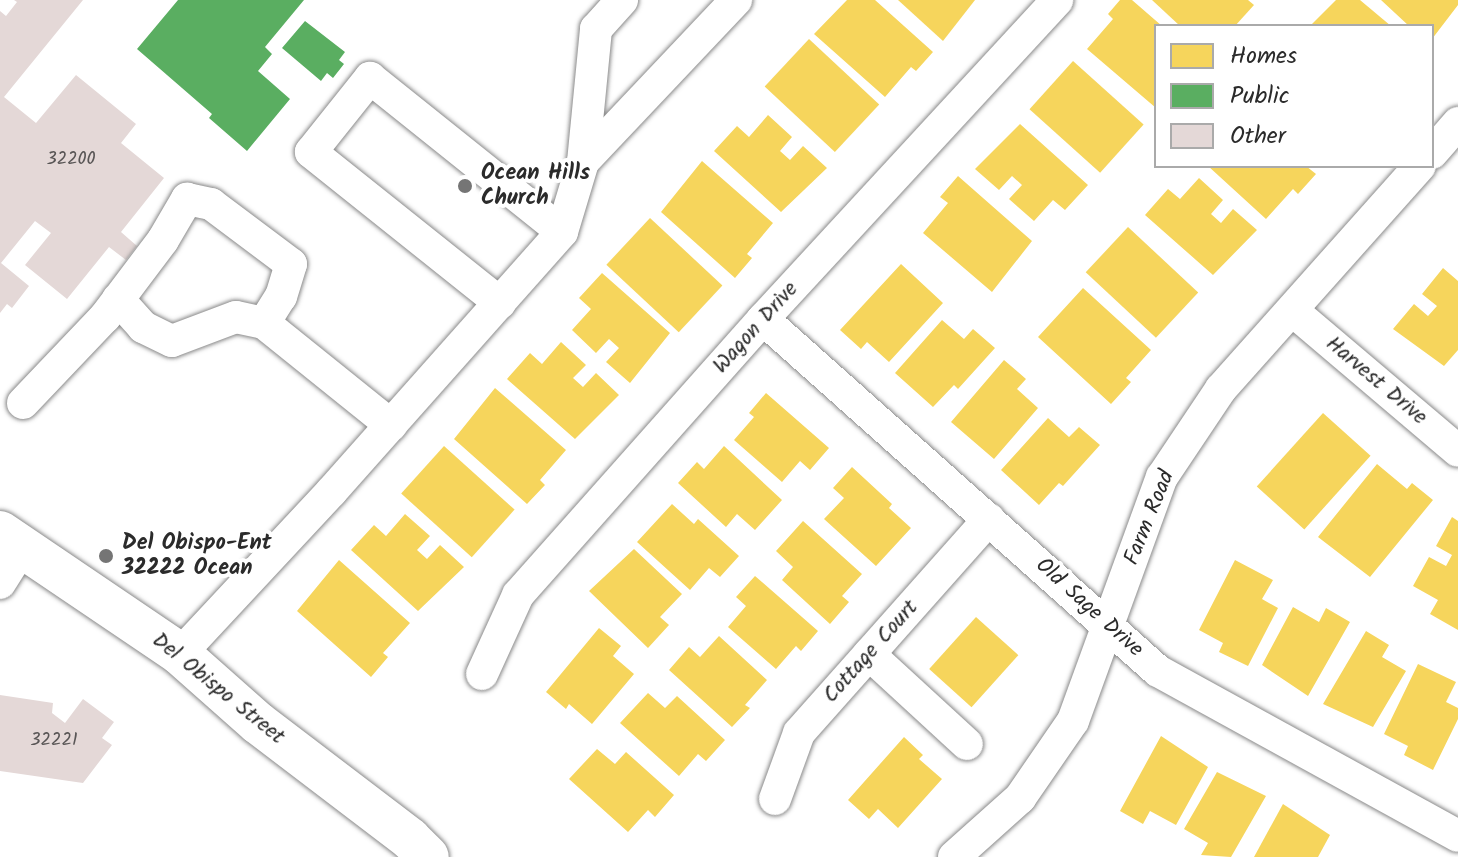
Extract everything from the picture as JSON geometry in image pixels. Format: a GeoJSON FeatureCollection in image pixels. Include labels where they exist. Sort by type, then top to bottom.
{"type":"FeatureCollection","features":[{"type":"Feature","properties":{"kind":"main road","name":"Del Obispo Street"},"geometry":{"type":"LineString","coordinates":[[11,540],[180,654],[258,723],[410,839],[428,857]]}},
{"type":"Feature","properties":{"kind":"street"},"geometry":{"type":"LineString","coordinates":[[180,654],[391,425],[562,232],[583,162],[596,29],[622,0]]}},
{"type":"Feature","properties":{"kind":"street"},"geometry":{"type":"LineString","coordinates":[[583,162],[736,0]]}},
{"type":"Feature","properties":{"kind":"street","name":"Wagon Drive"},"geometry":{"type":"LineString","coordinates":[[482,674],[518,595],[763,319],[1057,0]]}},
{"type":"Feature","properties":{"kind":"street"},"geometry":{"type":"LineString","coordinates":[[500,303],[311,152],[370,78],[562,232]]}},
{"type":"Feature","properties":{"kind":"street"},"geometry":{"type":"LineString","coordinates":[[1434,151],[1458,123]]}},
{"type":"Feature","properties":{"kind":"street","name":"Farm Road"},"geometry":{"type":"LineString","coordinates":[[954,857],[1020,798],[1073,721],[1162,477],[1221,389],[1418,168]]}},
{"type":"Feature","properties":{"kind":"street"},"geometry":{"type":"LineString","coordinates":[[23,403],[118,299],[163,240],[187,199],[211,204],[291,264],[281,296],[264,323]]}},
{"type":"Feature","properties":{"kind":"street"},"geometry":{"type":"LineString","coordinates":[[118,299],[143,327],[172,341],[236,317],[264,323],[391,425]]}},
{"type":"Feature","properties":{"kind":"street","name":"Harvest Drive"},"geometry":{"type":"LineString","coordinates":[[1293,311],[1458,451]]}},
{"type":"Feature","properties":{"kind":"street","name":"Old Sage Drive"},"geometry":{"type":"LineString","coordinates":[[763,319],[1158,671],[1458,836]]}},
{"type":"Feature","properties":{"kind":"street","name":"Cottage Court"},"geometry":{"type":"LineString","coordinates":[[775,799],[799,733],[989,519]]}},
{"type":"Feature","properties":{"kind":"street"},"geometry":{"type":"LineString","coordinates":[[0,583],[11,540]]}},
{"type":"Feature","properties":{"kind":"street"},"geometry":{"type":"LineString","coordinates":[[869,654],[967,744]]}},
{"type":"Feature","properties":{"kind":"building: Homes"},"geometry":{"type":"Polygon","coordinates":[[[847,0],[875,0],[933,52],[916,71],[911,67],[885,97],[814,34],[847,0]]]}},
{"type":"Feature","properties":{"kind":"building: Homes"},"geometry":{"type":"Polygon","coordinates":[[[898,0],[975,0],[943,41],[898,0]]]}},
{"type":"Feature","properties":{"kind":"building: Homes"},"geometry":{"type":"Polygon","coordinates":[[[1120,0],[1132,0],[1160,24],[1154,24],[1154,106],[1087,49],[1113,19],[1108,14],[1120,0]]]}},
{"type":"Feature","properties":{"kind":"building: Homes"},"geometry":{"type":"Polygon","coordinates":[[[1152,0],[1248,0],[1254,5],[1237,24],[1178,24],[1152,0]]]}},
{"type":"Feature","properties":{"kind":"building: Homes"},"geometry":{"type":"Polygon","coordinates":[[[1336,0],[1360,0],[1389,24],[1312,24],[1336,0]]]}},
{"type":"Feature","properties":{"kind":"building: Homes"},"geometry":{"type":"Polygon","coordinates":[[[1381,0],[1458,0],[1458,5],[1434,36],[1434,24],[1407,24],[1381,0]]]}},
{"type":"Feature","properties":{"kind":"building: Homes"},"geometry":{"type":"Polygon","coordinates":[[[809,39],[879,104],[835,152],[765,87],[809,39]]]}},
{"type":"Feature","properties":{"kind":"building: Homes"},"geometry":{"type":"Polygon","coordinates":[[[1073,61],[1144,125],[1100,173],[1030,109],[1073,61]]]}},
{"type":"Feature","properties":{"kind":"building: Homes"},"geometry":{"type":"Polygon","coordinates":[[[768,115],[792,137],[780,151],[790,160],[803,146],[827,168],[781,212],[714,151],[737,126],[749,137],[768,115]]]}},
{"type":"Feature","properties":{"kind":"building: Homes"},"geometry":{"type":"Polygon","coordinates":[[[1020,124],[1088,185],[1065,210],[1053,200],[1034,221],[1009,199],[1022,185],[1012,176],[999,190],[975,169],[1020,124]]]}},
{"type":"Feature","properties":{"kind":"building: Homes"},"geometry":{"type":"Polygon","coordinates":[[[702,161],[773,223],[747,254],[752,258],[735,278],[661,212],[702,161]]]}},
{"type":"Feature","properties":{"kind":"building: Homes"},"geometry":{"type":"Polygon","coordinates":[[[1210,168],[1308,168],[1316,174],[1298,194],[1293,189],[1266,219],[1210,168]]]}},
{"type":"Feature","properties":{"kind":"building: Homes"},"geometry":{"type":"Polygon","coordinates":[[[958,176],[1032,241],[992,292],[923,233],[948,203],[940,197],[958,176]]]}},
{"type":"Feature","properties":{"kind":"building: Homes"},"geometry":{"type":"Polygon","coordinates":[[[1199,178],[1223,200],[1211,214],[1221,223],[1233,209],[1257,230],[1213,275],[1145,215],[1168,189],[1180,199],[1199,178]]]}},
{"type":"Feature","properties":{"kind":"building: Homes"},"geometry":{"type":"Polygon","coordinates":[[[650,218],[722,286],[679,332],[606,265],[650,218]]]}},
{"type":"Feature","properties":{"kind":"building: Homes"},"geometry":{"type":"Polygon","coordinates":[[[1128,227],[1198,292],[1156,338],[1086,272],[1128,227]]]}},
{"type":"Feature","properties":{"kind":"building: Homes"},"geometry":{"type":"Polygon","coordinates":[[[901,264],[943,303],[889,362],[867,342],[861,349],[840,330],[901,264]]]}},
{"type":"Feature","properties":{"kind":"building: Homes"},"geometry":{"type":"Polygon","coordinates":[[[1443,268],[1458,281],[1458,350],[1444,366],[1393,329],[1414,304],[1428,316],[1437,306],[1422,294],[1443,268]]]}},
{"type":"Feature","properties":{"kind":"building: Homes"},"geometry":{"type":"Polygon","coordinates":[[[602,273],[670,333],[630,383],[606,362],[619,348],[609,339],[596,353],[572,330],[591,309],[579,298],[602,273]]]}},
{"type":"Feature","properties":{"kind":"building: Homes"},"geometry":{"type":"Polygon","coordinates":[[[1083,288],[1151,350],[1126,378],[1131,382],[1111,404],[1038,337],[1083,288]]]}},
{"type":"Feature","properties":{"kind":"building: Homes"},"geometry":{"type":"Polygon","coordinates":[[[942,320],[964,339],[973,329],[995,348],[958,389],[954,385],[933,407],[895,373],[942,320]]]}},
{"type":"Feature","properties":{"kind":"building: Homes"},"geometry":{"type":"Polygon","coordinates":[[[561,342],[586,365],[573,378],[583,387],[596,373],[619,395],[575,439],[507,379],[530,353],[542,364],[561,342]]]}},
{"type":"Feature","properties":{"kind":"building: Homes"},"geometry":{"type":"Polygon","coordinates":[[[1004,360],[1026,379],[1017,389],[1038,408],[994,459],[951,422],[1004,360]]]}},
{"type":"Feature","properties":{"kind":"building: Homes"},"geometry":{"type":"Polygon","coordinates":[[[495,388],[566,450],[540,480],[545,485],[527,504],[454,439],[495,388]]]}},
{"type":"Feature","properties":{"kind":"building: Homes"},"geometry":{"type":"Polygon","coordinates":[[[766,393],[829,448],[810,470],[800,461],[782,482],[734,440],[754,417],[749,413],[766,393]]]}},
{"type":"Feature","properties":{"kind":"building: Homes"},"geometry":{"type":"Polygon","coordinates":[[[1323,413],[1371,456],[1304,529],[1257,487],[1323,413]]]}},
{"type":"Feature","properties":{"kind":"building: Homes"},"geometry":{"type":"Polygon","coordinates":[[[1048,418],[1069,437],[1079,427],[1100,445],[1063,486],[1059,483],[1039,505],[1001,470],[1048,418]]]}},
{"type":"Feature","properties":{"kind":"building: Homes"},"geometry":{"type":"Polygon","coordinates":[[[444,446],[515,510],[472,557],[401,494],[444,446]]]}},
{"type":"Feature","properties":{"kind":"building: Homes"},"geometry":{"type":"Polygon","coordinates":[[[724,446],[782,500],[755,530],[737,514],[726,527],[678,483],[697,462],[704,469],[724,446]]]}},
{"type":"Feature","properties":{"kind":"building: Homes"},"geometry":{"type":"Polygon","coordinates":[[[1377,464],[1407,489],[1412,483],[1433,500],[1370,577],[1318,537],[1377,464]]]}},
{"type":"Feature","properties":{"kind":"building: Homes"},"geometry":{"type":"Polygon","coordinates":[[[852,467],[892,504],[889,508],[911,528],[876,566],[824,519],[844,498],[833,488],[852,467]]]}},
{"type":"Feature","properties":{"kind":"building: Homes"},"geometry":{"type":"Polygon","coordinates":[[[672,504],[694,524],[698,519],[739,556],[720,577],[709,568],[690,590],[637,542],[672,504]]]}},
{"type":"Feature","properties":{"kind":"building: Homes"},"geometry":{"type":"Polygon","coordinates":[[[405,514],[430,536],[417,550],[427,559],[440,545],[464,567],[418,611],[351,550],[374,525],[386,536],[405,514]]]}},
{"type":"Feature","properties":{"kind":"building: Homes"},"geometry":{"type":"Polygon","coordinates":[[[1452,517],[1458,521],[1458,630],[1430,614],[1438,600],[1413,586],[1429,557],[1446,566],[1452,555],[1436,546],[1452,517]]]}},
{"type":"Feature","properties":{"kind":"building: Homes"},"geometry":{"type":"Polygon","coordinates":[[[803,521],[862,574],[842,596],[849,602],[830,624],[782,580],[793,567],[776,551],[803,521]]]}},
{"type":"Feature","properties":{"kind":"building: Homes"},"geometry":{"type":"Polygon","coordinates":[[[634,549],[682,594],[660,617],[669,625],[648,648],[589,591],[634,549]]]}},
{"type":"Feature","properties":{"kind":"building: Homes"},"geometry":{"type":"Polygon","coordinates":[[[339,560],[410,623],[383,653],[388,657],[371,677],[297,611],[339,560]]]}},
{"type":"Feature","properties":{"kind":"building: Homes"},"geometry":{"type":"Polygon","coordinates":[[[1235,560],[1273,580],[1262,599],[1278,608],[1248,666],[1219,652],[1223,643],[1199,630],[1235,560]]]}},
{"type":"Feature","properties":{"kind":"building: Homes"},"geometry":{"type":"Polygon","coordinates":[[[755,576],[818,631],[801,651],[796,646],[776,669],[728,627],[746,606],[736,597],[755,576]]]}},
{"type":"Feature","properties":{"kind":"building: Homes"},"geometry":{"type":"Polygon","coordinates":[[[1293,607],[1319,622],[1326,608],[1350,622],[1308,696],[1262,665],[1293,607]]]}},
{"type":"Feature","properties":{"kind":"building: Homes"},"geometry":{"type":"Polygon","coordinates":[[[976,617],[1018,655],[972,707],[929,669],[976,617]]]}},
{"type":"Feature","properties":{"kind":"building: Homes"},"geometry":{"type":"Polygon","coordinates":[[[599,628],[621,646],[613,656],[634,674],[592,724],[569,704],[566,709],[546,692],[599,628]]]}},
{"type":"Feature","properties":{"kind":"building: Homes"},"geometry":{"type":"Polygon","coordinates":[[[1366,631],[1389,645],[1382,657],[1406,671],[1373,727],[1323,704],[1366,631]]]}},
{"type":"Feature","properties":{"kind":"building: Homes"},"geometry":{"type":"Polygon","coordinates":[[[719,636],[767,680],[745,705],[750,708],[732,727],[669,670],[689,647],[700,657],[719,636]]]}},
{"type":"Feature","properties":{"kind":"building: Homes"},"geometry":{"type":"Polygon","coordinates":[[[1418,664],[1456,682],[1446,702],[1458,708],[1458,719],[1433,770],[1404,755],[1408,746],[1384,734],[1418,664]]]}},
{"type":"Feature","properties":{"kind":"building: Homes"},"geometry":{"type":"Polygon","coordinates":[[[648,693],[665,708],[677,696],[725,740],[706,761],[698,754],[679,776],[620,723],[648,693]]]}},
{"type":"Feature","properties":{"kind":"building: Homes"},"geometry":{"type":"Polygon","coordinates":[[[1161,736],[1208,767],[1176,825],[1150,811],[1143,824],[1120,811],[1161,736]]]}},
{"type":"Feature","properties":{"kind":"building: Homes"},"geometry":{"type":"Polygon","coordinates":[[[904,737],[923,755],[919,759],[942,779],[898,828],[878,809],[869,819],[848,800],[904,737]]]}},
{"type":"Feature","properties":{"kind":"building: Homes"},"geometry":{"type":"Polygon","coordinates":[[[597,749],[615,764],[626,752],[674,795],[655,817],[648,810],[628,832],[569,779],[597,749]]]}},
{"type":"Feature","properties":{"kind":"building: Homes"},"geometry":{"type":"Polygon","coordinates":[[[1217,772],[1266,796],[1231,857],[1201,855],[1208,843],[1184,829],[1217,772]]]}},
{"type":"Feature","properties":{"kind":"building: Homes"},"geometry":{"type":"Polygon","coordinates":[[[1283,804],[1330,835],[1318,857],[1254,857],[1283,804]]]}},
{"type":"Feature","properties":{"kind":"building: Public"},"geometry":{"type":"Polygon","coordinates":[[[178,0],[304,0],[265,47],[272,54],[258,71],[290,99],[247,151],[209,118],[212,114],[137,49],[178,0]]]}},
{"type":"Feature","properties":{"kind":"building: Public"},"geometry":{"type":"Polygon","coordinates":[[[305,21],[345,52],[339,60],[344,64],[333,78],[327,73],[321,81],[282,48],[305,21]]]}},
{"type":"Feature","properties":{"kind":"building: Other"},"geometry":{"type":"Polygon","coordinates":[[[14,0],[83,0],[4,97],[36,123],[76,75],[136,124],[121,143],[164,178],[121,232],[137,246],[126,260],[109,247],[67,299],[25,265],[51,233],[35,221],[1,263],[29,286],[12,308],[7,304],[0,313],[0,11],[6,16],[17,2],[14,0]]]}},
{"type":"Feature","properties":{"kind":"building: Other"},"geometry":{"type":"Polygon","coordinates":[[[0,695],[53,703],[52,713],[65,723],[83,699],[114,722],[102,738],[112,745],[83,783],[0,771],[0,695]]]}},
{"type":"Feature","properties":{"kind":"place","name":"Ocean Hills Church"},"geometry":{"type":"Point","coordinates":[465,186]}},
{"type":"Feature","properties":{"kind":"place","name":"Del Obispo-Ent 32222 Ocean"},"geometry":{"type":"Point","coordinates":[106,556]}}]}
